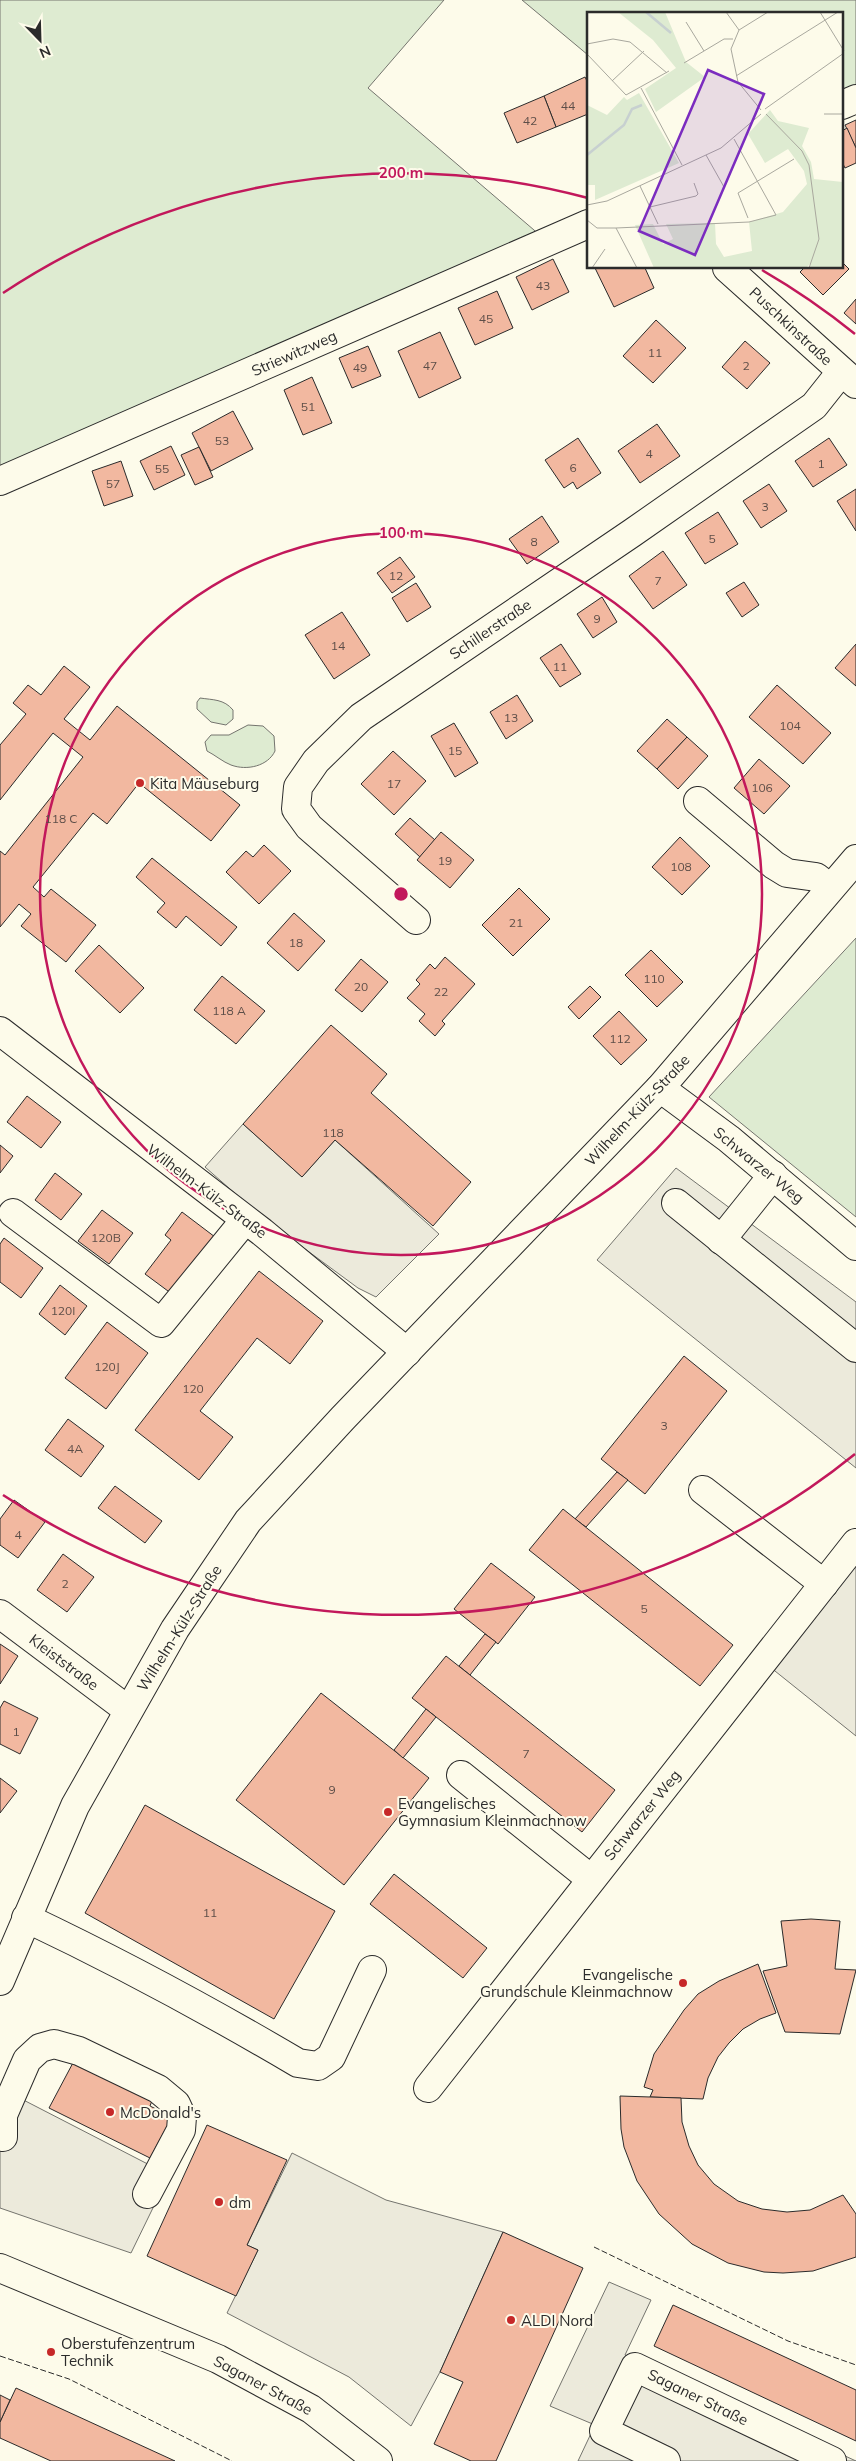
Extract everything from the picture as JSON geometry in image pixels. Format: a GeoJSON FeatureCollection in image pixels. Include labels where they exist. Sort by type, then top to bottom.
{"type":"FeatureCollection","features":[{"type":"Feature","properties":{"kind":"street"},"geometry":{"type":"LineString","coordinates":[[844,104],[856,99]]}},
{"type":"Feature","properties":{"kind":"street","name":"Striewitzweg"},"geometry":{"type":"LineString","coordinates":[[0,482],[587,224]]}},
{"type":"Feature","properties":{"kind":"street","name":"Puschkinstraße"},"geometry":{"type":"LineString","coordinates":[[728,269],[849,378]]}},
{"type":"Feature","properties":{"kind":"street","name":"Schillerstraße"},"geometry":{"type":"LineString","coordinates":[[416,920],[309,826],[296,809],[298,787],[316,761],[375,706],[632,534],[814,406],[849,378]]}},
{"type":"Feature","properties":{"kind":"street"},"geometry":{"type":"LineString","coordinates":[[698,801],[774,865],[787,873],[816,877],[830,888]]}},
{"type":"Feature","properties":{"kind":"street","name":"Wilhelm-Külz-Straße"},"geometry":{"type":"LineString","coordinates":[[0,1981],[75,1806],[175,1629],[248,1521],[660,1088],[856,859]]}},
{"type":"Feature","properties":{"kind":"street","name":"Wilhelm-Külz-Straße"},"geometry":{"type":"LineString","coordinates":[[2,1033],[245,1220],[407,1352]]}},
{"type":"Feature","properties":{"kind":"street","name":"Schwarzer Weg"},"geometry":{"type":"LineString","coordinates":[[660,1088],[729,1139],[856,1246]]}},
{"type":"Feature","properties":{"kind":"street"},"geometry":{"type":"LineString","coordinates":[[722,1240],[773,1175]]}},
{"type":"Feature","properties":{"kind":"street"},"geometry":{"type":"LineString","coordinates":[[676,1204],[856,1348]]}},
{"type":"Feature","properties":{"kind":"street"},"geometry":{"type":"LineString","coordinates":[[13,1213],[161,1322],[245,1220]]}},
{"type":"Feature","properties":{"kind":"street"},"geometry":{"type":"LineString","coordinates":[[703,1490],[824,1584]]}},
{"type":"Feature","properties":{"kind":"street","name":"Schwarzer Weg"},"geometry":{"type":"LineString","coordinates":[[428,2088],[856,1543]]}},
{"type":"Feature","properties":{"kind":"street","name":"Kleiststraße"},"geometry":{"type":"LineString","coordinates":[[0,1614],[128,1710]]}},
{"type":"Feature","properties":{"kind":"street"},"geometry":{"type":"LineString","coordinates":[[461,1775],[591,1879]]}},
{"type":"Feature","properties":{"kind":"street"},"geometry":{"type":"LineString","coordinates":[[26,1918],[103,1954],[184,1997],[298,2064],[318,2066],[331,2057],[372,1970]]}},
{"type":"Feature","properties":{"kind":"street"},"geometry":{"type":"LineString","coordinates":[[3,2137],[2,2115],[27,2060],[40,2048],[54,2044],[79,2051],[158,2089],[176,2104],[182,2117],[181,2130],[146,2194]]}},
{"type":"Feature","properties":{"kind":"street","name":"Saganer Straße"},"geometry":{"type":"LineString","coordinates":[[0,2268],[218,2359],[312,2409],[378,2461]]}},
{"type":"Feature","properties":{"kind":"street","name":"Saganer Straße"},"geometry":{"type":"LineString","coordinates":[[666,2461],[604,2431],[635,2367],[832,2461]]}},
{"type":"Feature","properties":{"kind":"green space"},"geometry":{"type":"Polygon","coordinates":[[[0,0],[444,0],[368,88],[548,242],[0,481],[0,0]]]}},
{"type":"Feature","properties":{"kind":"green space"},"geometry":{"type":"Polygon","coordinates":[[[522,0],[856,0],[856,99],[844,104],[844,12],[587,12],[587,54],[522,0]]]}},
{"type":"Feature","properties":{"kind":"green space"},"geometry":{"type":"Polygon","coordinates":[[[200,698],[218,701],[230,706],[233,710],[233,719],[226,725],[211,722],[197,709],[197,702],[200,698]]]}},
{"type":"Feature","properties":{"kind":"green space"},"geometry":{"type":"Polygon","coordinates":[[[248,725],[263,726],[274,736],[275,751],[262,764],[250,767],[237,767],[228,764],[207,751],[205,742],[211,735],[229,735],[248,725]]]}},
{"type":"Feature","properties":{"kind":"green space"},"geometry":{"type":"Polygon","coordinates":[[[856,938],[856,1217],[709,1097],[856,938]]]}},
{"type":"Feature","properties":{"kind":"shaded area"},"geometry":{"type":"Polygon","coordinates":[[[243,1124],[302,1177],[335,1140],[439,1234],[376,1297],[358,1288],[263,1218],[205,1167],[243,1124]]]}},
{"type":"Feature","properties":{"kind":"shaded area"},"geometry":{"type":"Polygon","coordinates":[[[676,1168],[856,1302],[856,1468],[597,1260],[676,1168]]]}},
{"type":"Feature","properties":{"kind":"shaded area"},"geometry":{"type":"Polygon","coordinates":[[[856,1565],[856,1736],[770,1667],[856,1565]]]}},
{"type":"Feature","properties":{"kind":"shaded area"},"geometry":{"type":"Polygon","coordinates":[[[6,2091],[169,2175],[131,2253],[0,2208],[0,2107],[6,2091]]]}},
{"type":"Feature","properties":{"kind":"shaded area"},"geometry":{"type":"Polygon","coordinates":[[[292,2153],[386,2200],[503,2232],[440,2372],[411,2426],[349,2377],[227,2313],[258,2250],[247,2245],[292,2153]]]}},
{"type":"Feature","properties":{"kind":"shaded area"},"geometry":{"type":"Polygon","coordinates":[[[609,2282],[651,2300],[625,2355],[856,2461],[578,2461],[595,2425],[550,2406],[609,2282]]]}},
{"type":"Feature","properties":{"kind":"building"},"geometry":{"type":"Polygon","coordinates":[[[585,77],[587,81],[587,114],[556,127],[544,96],[585,77]]]}},
{"type":"Feature","properties":{"kind":"building"},"geometry":{"type":"Polygon","coordinates":[[[544,96],[556,127],[517,143],[504,113],[544,96]]]}},
{"type":"Feature","properties":{"kind":"building"},"geometry":{"type":"Polygon","coordinates":[[[856,120],[856,148],[845,125],[856,120]]]}},
{"type":"Feature","properties":{"kind":"building"},"geometry":{"type":"Polygon","coordinates":[[[847,128],[856,148],[856,163],[845,168],[844,166],[844,130],[847,128]]]}},
{"type":"Feature","properties":{"kind":"building"},"geometry":{"type":"Polygon","coordinates":[[[553,259],[569,292],[532,310],[516,277],[553,259]]]}},
{"type":"Feature","properties":{"kind":"building"},"geometry":{"type":"Polygon","coordinates":[[[844,264],[849,269],[823,295],[800,272],[803,269],[844,269],[844,264]]]}},
{"type":"Feature","properties":{"kind":"building"},"geometry":{"type":"Polygon","coordinates":[[[595,269],[645,269],[654,288],[614,307],[595,269]]]}},
{"type":"Feature","properties":{"kind":"building"},"geometry":{"type":"Polygon","coordinates":[[[497,291],[513,328],[475,345],[458,308],[497,291]]]}},
{"type":"Feature","properties":{"kind":"building"},"geometry":{"type":"Polygon","coordinates":[[[856,299],[856,324],[844,313],[856,299]]]}},
{"type":"Feature","properties":{"kind":"building"},"geometry":{"type":"Polygon","coordinates":[[[656,320],[686,348],[653,383],[623,356],[656,320]]]}},
{"type":"Feature","properties":{"kind":"building"},"geometry":{"type":"Polygon","coordinates":[[[440,332],[461,378],[419,398],[398,351],[440,332]]]}},
{"type":"Feature","properties":{"kind":"building"},"geometry":{"type":"Polygon","coordinates":[[[745,341],[770,363],[747,389],[722,367],[745,341]]]}},
{"type":"Feature","properties":{"kind":"building"},"geometry":{"type":"Polygon","coordinates":[[[368,346],[381,376],[352,388],[339,358],[368,346]]]}},
{"type":"Feature","properties":{"kind":"building"},"geometry":{"type":"Polygon","coordinates":[[[312,377],[332,423],[303,435],[284,390],[312,377]]]}},
{"type":"Feature","properties":{"kind":"building"},"geometry":{"type":"Polygon","coordinates":[[[233,411],[253,449],[211,471],[192,433],[233,411]]]}},
{"type":"Feature","properties":{"kind":"building"},"geometry":{"type":"Polygon","coordinates":[[[657,424],[680,456],[640,483],[618,451],[657,424]]]}},
{"type":"Feature","properties":{"kind":"building"},"geometry":{"type":"Polygon","coordinates":[[[578,438],[601,473],[577,489],[573,482],[564,488],[545,460],[578,438]]]}},
{"type":"Feature","properties":{"kind":"building"},"geometry":{"type":"Polygon","coordinates":[[[829,438],[847,465],[813,487],[795,461],[829,438]]]}},
{"type":"Feature","properties":{"kind":"building"},"geometry":{"type":"Polygon","coordinates":[[[171,446],[185,475],[154,490],[140,461],[171,446]]]}},
{"type":"Feature","properties":{"kind":"building"},"geometry":{"type":"Polygon","coordinates":[[[199,447],[213,477],[195,485],[181,455],[199,447]]]}},
{"type":"Feature","properties":{"kind":"building"},"geometry":{"type":"Polygon","coordinates":[[[121,461],[133,496],[104,506],[92,471],[121,461]]]}},
{"type":"Feature","properties":{"kind":"building"},"geometry":{"type":"Polygon","coordinates":[[[769,484],[787,511],[761,528],[743,501],[769,484]]]}},
{"type":"Feature","properties":{"kind":"building"},"geometry":{"type":"Polygon","coordinates":[[[856,489],[856,531],[837,501],[856,489]]]}},
{"type":"Feature","properties":{"kind":"building"},"geometry":{"type":"Polygon","coordinates":[[[718,512],[738,544],[705,564],[685,533],[718,512]]]}},
{"type":"Feature","properties":{"kind":"building"},"geometry":{"type":"Polygon","coordinates":[[[542,516],[559,542],[527,564],[509,539],[542,516]]]}},
{"type":"Feature","properties":{"kind":"building"},"geometry":{"type":"Polygon","coordinates":[[[663,551],[687,585],[653,609],[629,576],[663,551]]]}},
{"type":"Feature","properties":{"kind":"building"},"geometry":{"type":"Polygon","coordinates":[[[400,557],[415,577],[392,593],[377,573],[400,557]]]}},
{"type":"Feature","properties":{"kind":"building"},"geometry":{"type":"Polygon","coordinates":[[[744,582],[759,605],[742,617],[726,593],[744,582]]]}},
{"type":"Feature","properties":{"kind":"building"},"geometry":{"type":"Polygon","coordinates":[[[416,583],[431,607],[407,622],[392,598],[416,583]]]}},
{"type":"Feature","properties":{"kind":"building"},"geometry":{"type":"Polygon","coordinates":[[[602,597],[617,622],[593,638],[577,614],[602,597]]]}},
{"type":"Feature","properties":{"kind":"building"},"geometry":{"type":"Polygon","coordinates":[[[342,612],[370,655],[334,679],[305,635],[342,612]]]}},
{"type":"Feature","properties":{"kind":"building"},"geometry":{"type":"Polygon","coordinates":[[[561,644],[581,674],[560,687],[540,658],[561,644]]]}},
{"type":"Feature","properties":{"kind":"building"},"geometry":{"type":"Polygon","coordinates":[[[856,644],[856,686],[835,668],[856,644]]]}},
{"type":"Feature","properties":{"kind":"building"},"geometry":{"type":"Polygon","coordinates":[[[64,666],[90,687],[64,719],[90,740],[117,706],[240,805],[211,841],[139,783],[107,824],[93,813],[33,887],[44,897],[51,889],[96,925],[66,962],[21,926],[31,914],[19,904],[0,927],[0,851],[5,855],[83,757],[53,733],[0,800],[0,745],[26,714],[13,703],[28,685],[41,695],[64,666]]]}},
{"type":"Feature","properties":{"kind":"building"},"geometry":{"type":"Polygon","coordinates":[[[777,685],[831,733],[803,764],[749,717],[777,685]]]}},
{"type":"Feature","properties":{"kind":"building"},"geometry":{"type":"Polygon","coordinates":[[[517,695],[533,721],[506,739],[490,712],[517,695]]]}},
{"type":"Feature","properties":{"kind":"building"},"geometry":{"type":"Polygon","coordinates":[[[667,719],[687,737],[657,769],[637,751],[667,719]]]}},
{"type":"Feature","properties":{"kind":"building"},"geometry":{"type":"Polygon","coordinates":[[[454,723],[478,763],[455,777],[431,736],[454,723]]]}},
{"type":"Feature","properties":{"kind":"building"},"geometry":{"type":"Polygon","coordinates":[[[687,737],[708,756],[678,789],[657,769],[687,737]]]}},
{"type":"Feature","properties":{"kind":"building"},"geometry":{"type":"Polygon","coordinates":[[[393,751],[426,781],[394,815],[361,784],[393,751]]]}},
{"type":"Feature","properties":{"kind":"building"},"geometry":{"type":"Polygon","coordinates":[[[759,759],[790,786],[764,814],[734,788],[759,759]]]}},
{"type":"Feature","properties":{"kind":"building"},"geometry":{"type":"Polygon","coordinates":[[[410,818],[435,840],[420,857],[395,834],[410,818]]]}},
{"type":"Feature","properties":{"kind":"building"},"geometry":{"type":"Polygon","coordinates":[[[441,832],[474,860],[450,888],[417,860],[441,832]]]}},
{"type":"Feature","properties":{"kind":"building"},"geometry":{"type":"Polygon","coordinates":[[[680,837],[710,866],[682,895],[652,867],[680,837]]]}},
{"type":"Feature","properties":{"kind":"building"},"geometry":{"type":"Polygon","coordinates":[[[264,845],[291,871],[259,904],[226,872],[246,851],[253,857],[264,845]]]}},
{"type":"Feature","properties":{"kind":"building"},"geometry":{"type":"Polygon","coordinates":[[[152,858],[237,927],[221,946],[186,916],[176,928],[157,912],[165,903],[136,877],[152,858]]]}},
{"type":"Feature","properties":{"kind":"building"},"geometry":{"type":"Polygon","coordinates":[[[519,888],[550,919],[513,956],[482,925],[519,888]]]}},
{"type":"Feature","properties":{"kind":"building"},"geometry":{"type":"Polygon","coordinates":[[[294,913],[325,941],[298,971],[267,943],[294,913]]]}},
{"type":"Feature","properties":{"kind":"building"},"geometry":{"type":"Polygon","coordinates":[[[99,945],[144,988],[120,1013],[75,971],[99,945]]]}},
{"type":"Feature","properties":{"kind":"building"},"geometry":{"type":"Polygon","coordinates":[[[651,950],[683,982],[657,1007],[625,975],[651,950]]]}},
{"type":"Feature","properties":{"kind":"building"},"geometry":{"type":"Polygon","coordinates":[[[445,957],[475,984],[442,1021],[445,1024],[435,1036],[419,1021],[425,1014],[407,998],[420,984],[416,980],[430,964],[435,969],[445,957]]]}},
{"type":"Feature","properties":{"kind":"building"},"geometry":{"type":"Polygon","coordinates":[[[361,959],[388,982],[362,1012],[335,990],[361,959]]]}},
{"type":"Feature","properties":{"kind":"building"},"geometry":{"type":"Polygon","coordinates":[[[222,976],[265,1011],[236,1044],[194,1010],[222,976]]]}},
{"type":"Feature","properties":{"kind":"building"},"geometry":{"type":"Polygon","coordinates":[[[590,986],[601,997],[579,1019],[568,1007],[590,986]]]}},
{"type":"Feature","properties":{"kind":"building"},"geometry":{"type":"Polygon","coordinates":[[[619,1011],[647,1040],[621,1065],[593,1036],[619,1011]]]}},
{"type":"Feature","properties":{"kind":"building"},"geometry":{"type":"Polygon","coordinates":[[[331,1025],[387,1074],[371,1093],[471,1182],[433,1226],[335,1140],[302,1177],[243,1124],[331,1025]]]}},
{"type":"Feature","properties":{"kind":"building"},"geometry":{"type":"Polygon","coordinates":[[[27,1096],[61,1122],[41,1148],[7,1122],[27,1096]]]}},
{"type":"Feature","properties":{"kind":"building"},"geometry":{"type":"Polygon","coordinates":[[[0,1145],[13,1156],[0,1173],[0,1145]]]}},
{"type":"Feature","properties":{"kind":"building"},"geometry":{"type":"Polygon","coordinates":[[[55,1173],[82,1194],[61,1220],[35,1200],[55,1173]]]}},
{"type":"Feature","properties":{"kind":"building"},"geometry":{"type":"Polygon","coordinates":[[[102,1210],[133,1233],[109,1264],[78,1241],[102,1210]]]}},
{"type":"Feature","properties":{"kind":"building"},"geometry":{"type":"Polygon","coordinates":[[[182,1212],[215,1237],[172,1294],[145,1274],[171,1240],[165,1235],[182,1212]]]}},
{"type":"Feature","properties":{"kind":"building"},"geometry":{"type":"Polygon","coordinates":[[[4,1238],[43,1268],[21,1298],[0,1282],[0,1244],[4,1238]]]}},
{"type":"Feature","properties":{"kind":"building"},"geometry":{"type":"Polygon","coordinates":[[[259,1271],[323,1321],[290,1364],[257,1338],[200,1411],[233,1437],[199,1480],[135,1430],[259,1271]]]}},
{"type":"Feature","properties":{"kind":"building"},"geometry":{"type":"Polygon","coordinates":[[[60,1285],[87,1306],[65,1335],[39,1314],[60,1285]]]}},
{"type":"Feature","properties":{"kind":"building"},"geometry":{"type":"Polygon","coordinates":[[[107,1322],[148,1353],[106,1409],[65,1378],[107,1322]]]}},
{"type":"Feature","properties":{"kind":"building"},"geometry":{"type":"Polygon","coordinates":[[[684,1356],[727,1391],[645,1494],[601,1459],[684,1356]]]}},
{"type":"Feature","properties":{"kind":"building"},"geometry":{"type":"Polygon","coordinates":[[[68,1419],[104,1446],[81,1477],[45,1450],[68,1419]]]}},
{"type":"Feature","properties":{"kind":"building"},"geometry":{"type":"Polygon","coordinates":[[[617,1472],[628,1480],[586,1527],[575,1519],[617,1472]]]}},
{"type":"Feature","properties":{"kind":"building"},"geometry":{"type":"Polygon","coordinates":[[[115,1486],[162,1521],[145,1543],[98,1508],[115,1486]]]}},
{"type":"Feature","properties":{"kind":"building"},"geometry":{"type":"Polygon","coordinates":[[[14,1500],[45,1522],[18,1558],[0,1545],[0,1519],[14,1500]]]}},
{"type":"Feature","properties":{"kind":"building"},"geometry":{"type":"Polygon","coordinates":[[[563,1509],[733,1645],[700,1686],[529,1550],[563,1509]]]}},
{"type":"Feature","properties":{"kind":"building"},"geometry":{"type":"Polygon","coordinates":[[[63,1554],[94,1577],[67,1612],[37,1590],[63,1554]]]}},
{"type":"Feature","properties":{"kind":"building"},"geometry":{"type":"Polygon","coordinates":[[[491,1563],[535,1597],[498,1644],[454,1609],[491,1563]]]}},
{"type":"Feature","properties":{"kind":"building"},"geometry":{"type":"Polygon","coordinates":[[[485,1634],[496,1642],[470,1675],[459,1666],[485,1634]]]}},
{"type":"Feature","properties":{"kind":"building"},"geometry":{"type":"Polygon","coordinates":[[[0,1644],[18,1656],[0,1684],[0,1644]]]}},
{"type":"Feature","properties":{"kind":"building"},"geometry":{"type":"Polygon","coordinates":[[[446,1656],[615,1790],[582,1832],[412,1698],[446,1656]]]}},
{"type":"Feature","properties":{"kind":"building"},"geometry":{"type":"Polygon","coordinates":[[[321,1693],[429,1778],[344,1885],[236,1800],[321,1693]]]}},
{"type":"Feature","properties":{"kind":"building"},"geometry":{"type":"Polygon","coordinates":[[[4,1701],[38,1718],[20,1754],[0,1744],[0,1708],[4,1701]]]}},
{"type":"Feature","properties":{"kind":"building"},"geometry":{"type":"Polygon","coordinates":[[[426,1709],[436,1717],[403,1758],[394,1750],[426,1709]]]}},
{"type":"Feature","properties":{"kind":"building"},"geometry":{"type":"Polygon","coordinates":[[[0,1778],[17,1791],[0,1813],[0,1778]]]}},
{"type":"Feature","properties":{"kind":"building"},"geometry":{"type":"Polygon","coordinates":[[[145,1805],[335,1911],[274,2019],[85,1913],[145,1805]]]}},
{"type":"Feature","properties":{"kind":"building"},"geometry":{"type":"Polygon","coordinates":[[[394,1874],[487,1948],[463,1978],[370,1904],[394,1874]]]}},
{"type":"Feature","properties":{"kind":"building"},"geometry":{"type":"Polygon","coordinates":[[[811,1919],[840,1921],[835,1969],[856,1970],[840,2034],[785,2032],[763,1971],[787,1966],[781,1921],[811,1919]]]}},
{"type":"Feature","properties":{"kind":"building"},"geometry":{"type":"Polygon","coordinates":[[[758,1964],[776,2013],[760,2019],[743,2029],[729,2043],[718,2057],[708,2078],[703,2099],[650,2097],[653,2090],[644,2087],[654,2054],[684,2010],[698,1994],[719,1981],[758,1964]]]}},
{"type":"Feature","properties":{"kind":"building","name":"McDonald's"},"geometry":{"type":"Polygon","coordinates":[[[75,2059],[153,2098],[150,2106],[172,2117],[150,2158],[49,2108],[75,2059]]]}},
{"type":"Feature","properties":{"kind":"building"},"geometry":{"type":"Polygon","coordinates":[[[620,2096],[681,2098],[682,2122],[689,2146],[698,2165],[714,2184],[738,2201],[762,2209],[787,2212],[810,2210],[843,2195],[856,2214],[856,2257],[813,2271],[764,2272],[728,2263],[692,2244],[659,2214],[637,2181],[624,2147],[621,2129],[620,2096]]]}},
{"type":"Feature","properties":{"kind":"building","name":"dm"},"geometry":{"type":"Polygon","coordinates":[[[207,2125],[287,2160],[247,2245],[258,2250],[236,2296],[147,2256],[207,2125]]]}},
{"type":"Feature","properties":{"kind":"building","name":"ALDI Nord"},"geometry":{"type":"Polygon","coordinates":[[[503,2232],[583,2268],[496,2461],[471,2461],[434,2444],[463,2382],[440,2372],[503,2232]]]}},
{"type":"Feature","properties":{"kind":"building"},"geometry":{"type":"Polygon","coordinates":[[[673,2305],[856,2390],[856,2441],[654,2346],[673,2305]]]}},
{"type":"Feature","properties":{"kind":"building"},"geometry":{"type":"Polygon","coordinates":[[[16,2388],[175,2461],[51,2461],[0,2438],[0,2422],[16,2388]]]}},
{"type":"Feature","properties":{"kind":"building"},"geometry":{"type":"Polygon","coordinates":[[[0,2395],[10,2400],[0,2422],[0,2395]]]}},
{"type":"Feature","properties":{"kind":"fence"},"geometry":{"type":"LineString","coordinates":[[594,2247],[788,2341],[856,2365]]}},
{"type":"Feature","properties":{"kind":"fence"},"geometry":{"type":"LineString","coordinates":[[0,2356],[69,2379],[232,2461]]}},
{"type":"Feature","properties":{"kind":"place","name":"Kita Mäuseburg"},"geometry":{"type":"Point","coordinates":[140,783]}},
{"type":"Feature","properties":{"kind":"place","name":"Evangelisches Gymnasium Kleinmachnow"},"geometry":{"type":"Point","coordinates":[388,1812]}},
{"type":"Feature","properties":{"kind":"place","name":"Evangelische Grundschule Kleinmachnow"},"geometry":{"type":"Point","coordinates":[683,1983]}},
{"type":"Feature","properties":{"kind":"place","name":"McDonald's"},"geometry":{"type":"Point","coordinates":[110,2112]}},
{"type":"Feature","properties":{"kind":"place","name":"dm"},"geometry":{"type":"Point","coordinates":[219,2202]}},
{"type":"Feature","properties":{"kind":"place","name":"ALDI Nord"},"geometry":{"type":"Point","coordinates":[511,2320]}},
{"type":"Feature","properties":{"kind":"place","name":"Oberstufenzentrum Technik"},"geometry":{"type":"Point","coordinates":[51,2352]}}]}
